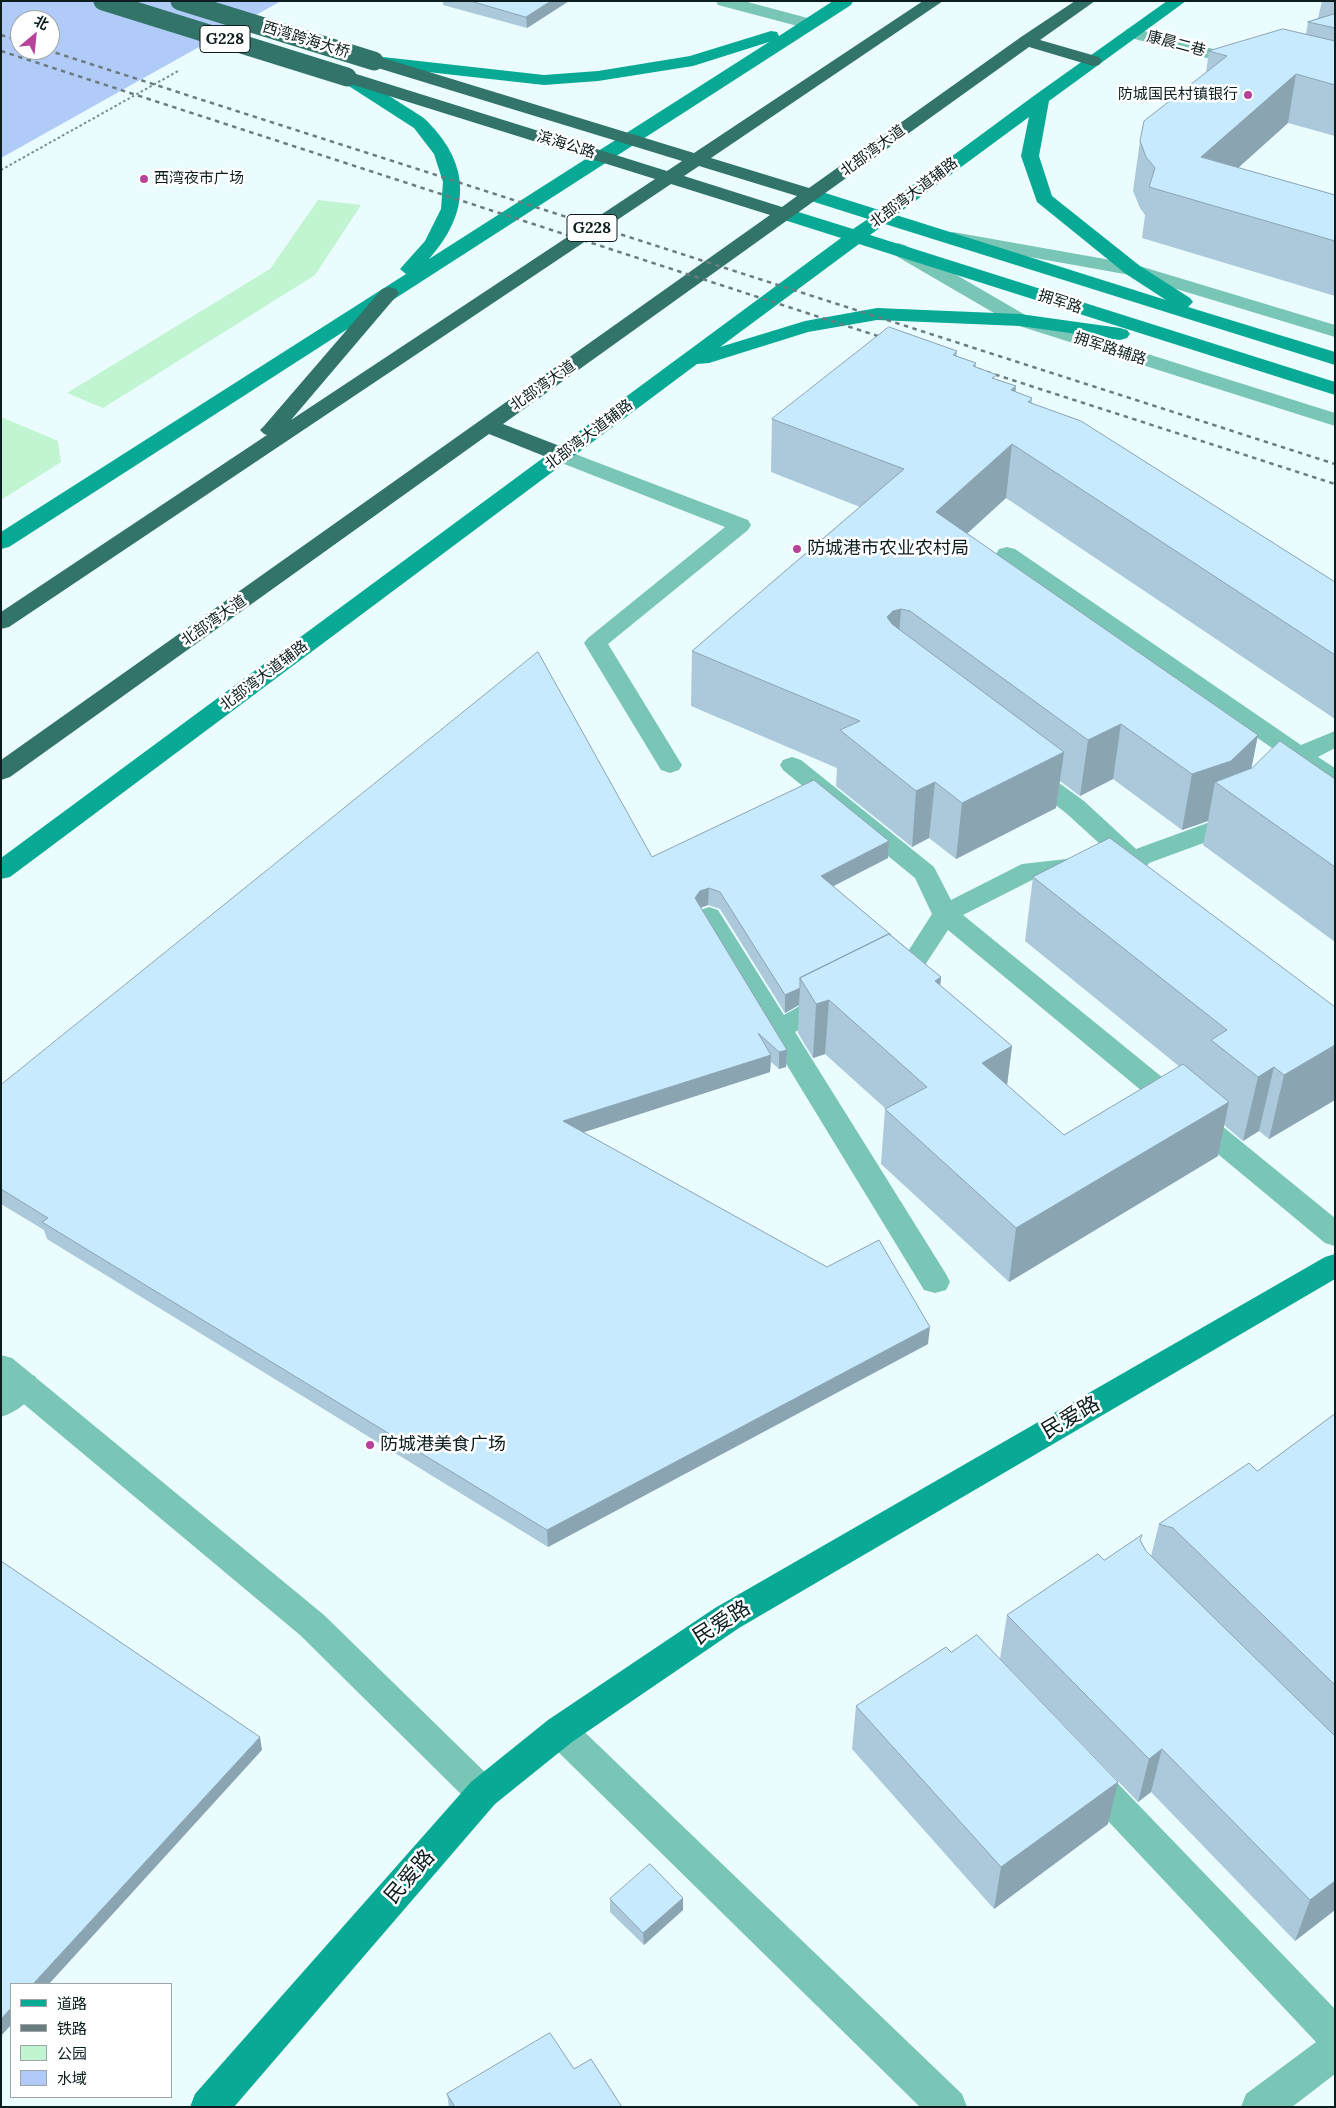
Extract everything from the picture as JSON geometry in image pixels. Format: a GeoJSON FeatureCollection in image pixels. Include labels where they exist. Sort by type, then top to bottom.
{"type":"FeatureCollection","features":[{"type":"Feature","properties":{"kind":"highway","name":"西湾跨海大桥"},"geometry":{"type":"LineString","coordinates":[[103,1],[347,77]]}},
{"type":"Feature","properties":{"kind":"highway","name":"西湾跨海大桥"},"geometry":{"type":"LineString","coordinates":[[180,1],[374,61]]}},
{"type":"Feature","properties":{"kind":"highway","name":"G228"},"geometry":{"type":"LineString","coordinates":[[249,456],[935,1]]}},
{"type":"Feature","properties":{"kind":"highway","name":"北部湾大道"},"geometry":{"type":"LineString","coordinates":[[1,772],[1027,41],[1087,1]]}},
{"type":"Feature","properties":{"kind":"highway"},"geometry":{"type":"LineString","coordinates":[[1027,41],[1093,61]]}},
{"type":"Feature","properties":{"kind":"highway","name":"滨海公路"},"geometry":{"type":"LineString","coordinates":[[374,61],[812,195]]}},
{"type":"Feature","properties":{"kind":"highway","name":"滨海公路"},"geometry":{"type":"LineString","coordinates":[[347,77],[785,214]]}},
{"type":"Feature","properties":{"kind":"highway"},"geometry":{"type":"LineString","coordinates":[[1,622],[249,456],[390,293]]}},
{"type":"Feature","properties":{"kind":"highway"},"geometry":{"type":"LineString","coordinates":[[488,426],[562,455]]}},
{"type":"Feature","properties":{"kind":"main road"},"geometry":{"type":"LineString","coordinates":[[1,542],[845,1]]}},
{"type":"Feature","properties":{"kind":"main road","name":"北部湾大道辅路"},"geometry":{"type":"LineString","coordinates":[[1,871],[1041,99],[1178,1]]}},
{"type":"Feature","properties":{"kind":"main road"},"geometry":{"type":"LineString","coordinates":[[374,61],[544,80],[598,76],[693,61],[809,24]]}},
{"type":"Feature","properties":{"kind":"main road"},"geometry":{"type":"LineString","coordinates":[[347,77],[420,124],[443,153],[452,182],[450,209],[433,243],[390,293]]}},
{"type":"Feature","properties":{"kind":"main road"},"geometry":{"type":"LineString","coordinates":[[1041,99],[1030,156],[1044,198],[1133,270],[1214,322]]}},
{"type":"Feature","properties":{"kind":"main road","name":"拥军路"},"geometry":{"type":"LineString","coordinates":[[812,195],[1335,359]]}},
{"type":"Feature","properties":{"kind":"main road","name":"拥军路"},"geometry":{"type":"LineString","coordinates":[[785,214],[1335,389]]}},
{"type":"Feature","properties":{"kind":"main road"},"geometry":{"type":"LineString","coordinates":[[683,364],[805,328],[877,314],[1020,320],[1193,345]]}},
{"type":"Feature","properties":{"kind":"main road","name":"民爱路"},"geometry":{"type":"LineString","coordinates":[[209,2107],[483,1793],[560,1731],[727,1618],[1335,1265]]}},
{"type":"Feature","properties":{"kind":"street"},"geometry":{"type":"LineString","coordinates":[[724,1],[809,24]]}},
{"type":"Feature","properties":{"kind":"street","name":"康晨二巷"},"geometry":{"type":"LineString","coordinates":[[1133,33],[1258,66]]}},
{"type":"Feature","properties":{"kind":"street"},"geometry":{"type":"LineString","coordinates":[[948,237],[1133,270],[1335,331]]}},
{"type":"Feature","properties":{"kind":"street","name":"拥军路辅路"},"geometry":{"type":"LineString","coordinates":[[898,249],[1020,320],[1335,420]]}},
{"type":"Feature","properties":{"kind":"street"},"geometry":{"type":"LineString","coordinates":[[562,455],[740,525],[596,643],[670,765]]}},
{"type":"Feature","properties":{"kind":"street"},"geometry":{"type":"LineString","coordinates":[[1007,554],[1335,780]]}},
{"type":"Feature","properties":{"kind":"street"},"geometry":{"type":"LineString","coordinates":[[778,1028],[916,959],[944,914],[1031,870],[1132,860],[1230,824],[1300,756],[1335,738]]}},
{"type":"Feature","properties":{"kind":"street"},"geometry":{"type":"LineString","coordinates":[[1013,760],[1075,807],[1132,860],[1155,878]]}},
{"type":"Feature","properties":{"kind":"street"},"geometry":{"type":"LineString","coordinates":[[792,765],[925,874],[944,914],[1335,1235]]}},
{"type":"Feature","properties":{"kind":"street"},"geometry":{"type":"LineString","coordinates":[[709,916],[934,1282]]}},
{"type":"Feature","properties":{"kind":"street"},"geometry":{"type":"LineString","coordinates":[[9,1385],[312,1625],[483,1793]]}},
{"type":"Feature","properties":{"kind":"street"},"geometry":{"type":"LineString","coordinates":[[560,1731],[948,2107]]}},
{"type":"Feature","properties":{"kind":"street"},"geometry":{"type":"LineString","coordinates":[[1069,1756],[1335,2036]]}},
{"type":"Feature","properties":{"kind":"street"},"geometry":{"type":"LineString","coordinates":[[1260,2107],[1335,2051]]}},
{"type":"Feature","properties":{"kind":"path"},"geometry":{"type":"LineString","coordinates":[[1,170],[182,69]]}},
{"type":"Feature","properties":{"kind":"green space"},"geometry":{"type":"Polygon","coordinates":[[[318,200],[361,205],[315,275],[103,408],[67,393],[270,269],[318,200]]]}},
{"type":"Feature","properties":{"kind":"green space"},"geometry":{"type":"Polygon","coordinates":[[[1,417],[58,441],[61,462],[1,500],[1,417]]]}},
{"type":"Feature","properties":{"kind":"water"},"geometry":{"type":"Polygon","coordinates":[[[1,1],[281,1],[1,158],[1,1]]]}},
{"type":"Feature","properties":{"kind":"building"},"geometry":{"type":"Polygon","coordinates":[[[471,1],[551,1],[526,17],[471,1]]]}},
{"type":"Feature","properties":{"kind":"building"},"geometry":{"type":"Polygon","coordinates":[[[1335,14],[1335,28],[1308,22],[1335,14]]]}},
{"type":"Feature","properties":{"kind":"building"},"geometry":{"type":"Polygon","coordinates":[[[1283,29],[1335,41],[1335,85],[1296,74],[1201,157],[1335,195],[1335,241],[1149,187],[1155,168],[1146,157],[1140,141],[1144,121],[1227,56],[1209,51],[1283,29]]]}},
{"type":"Feature","properties":{"kind":"building"},"geometry":{"type":"Polygon","coordinates":[[[889,327],[957,351],[953,355],[976,363],[973,366],[997,375],[992,378],[1016,386],[1011,390],[1032,398],[1028,402],[1081,421],[1335,582],[1335,655],[1012,444],[936,512],[1258,735],[1231,761],[1192,774],[1121,724],[1088,740],[910,611],[901,609],[893,611],[887,617],[892,624],[1064,752],[962,803],[935,782],[916,791],[840,730],[860,721],[692,651],[904,469],[772,419],[889,327]]]}},
{"type":"Feature","properties":{"kind":"building","name":"防城港美食广场"},"geometry":{"type":"Polygon","coordinates":[[[538,652],[652,857],[814,780],[889,841],[821,876],[891,935],[889,934],[800,978],[800,988],[785,995],[720,892],[709,888],[700,891],[695,898],[787,1050],[779,1052],[758,1033],[771,1055],[563,1121],[827,1267],[879,1240],[930,1327],[547,1530],[42,1222],[48,1218],[1,1189],[1,1085],[538,652]]]}},
{"type":"Feature","properties":{"kind":"building"},"geometry":{"type":"Polygon","coordinates":[[[1280,741],[1335,779],[1335,867],[1215,782],[1252,768],[1280,741]]]}},
{"type":"Feature","properties":{"kind":"building"},"geometry":{"type":"Polygon","coordinates":[[[1110,838],[1335,1007],[1335,1045],[1284,1075],[1274,1067],[1258,1077],[1211,1040],[1227,1030],[1033,877],[1110,838]]]}},
{"type":"Feature","properties":{"kind":"building"},"geometry":{"type":"Polygon","coordinates":[[[889,934],[941,977],[935,981],[1012,1046],[982,1063],[1064,1135],[1183,1064],[1229,1102],[1016,1228],[885,1109],[927,1087],[829,1000],[816,1004],[800,978],[889,934]]]}},
{"type":"Feature","properties":{"kind":"building"},"geometry":{"type":"Polygon","coordinates":[[[1335,1414],[1335,1685],[1173,1528],[1159,1524],[1249,1463],[1257,1471],[1335,1414]]]}},
{"type":"Feature","properties":{"kind":"building"},"geometry":{"type":"Polygon","coordinates":[[[1142,1535],[1140,1540],[1146,1551],[1335,1736],[1335,1881],[1310,1900],[1162,1749],[1149,1759],[1007,1615],[1098,1554],[1104,1560],[1142,1535]]]}},
{"type":"Feature","properties":{"kind":"building"},"geometry":{"type":"Polygon","coordinates":[[[1,1561],[260,1737],[34,1983],[10,1983],[10,2009],[1,2019],[1,1561]]]}},
{"type":"Feature","properties":{"kind":"building"},"geometry":{"type":"Polygon","coordinates":[[[977,1635],[1118,1782],[1001,1867],[856,1706],[946,1647],[951,1652],[977,1635]]]}},
{"type":"Feature","properties":{"kind":"building"},"geometry":{"type":"Polygon","coordinates":[[[650,1864],[683,1898],[643,1933],[610,1899],[650,1864]]]}},
{"type":"Feature","properties":{"kind":"building"},"geometry":{"type":"Polygon","coordinates":[[[550,2033],[574,2069],[591,2059],[622,2107],[455,2107],[447,2094],[550,2033]]]}},
{"type":"Feature","properties":{"kind":"railway"},"geometry":{"type":"LineString","coordinates":[[1,35],[10,38]]}},
{"type":"Feature","properties":{"kind":"railway"},"geometry":{"type":"LineString","coordinates":[[1,51],[890,340]]}},
{"type":"Feature","properties":{"kind":"railway"},"geometry":{"type":"LineString","coordinates":[[60,54],[1335,464]]}},
{"type":"Feature","properties":{"kind":"railway"},"geometry":{"type":"LineString","coordinates":[[978,369],[1335,484]]}},
{"type":"Feature","properties":{"kind":"place","name":"防城国民村镇银行"},"geometry":{"type":"Point","coordinates":[1248,95]}},
{"type":"Feature","properties":{"kind":"place","name":"西湾夜市广场"},"geometry":{"type":"Point","coordinates":[144,179]}},
{"type":"Feature","properties":{"kind":"place","name":"防城港市农业农村局"},"geometry":{"type":"Point","coordinates":[797,549]}},
{"type":"Feature","properties":{"kind":"place","name":"防城港美食广场"},"geometry":{"type":"Point","coordinates":[370,1445]}}]}
